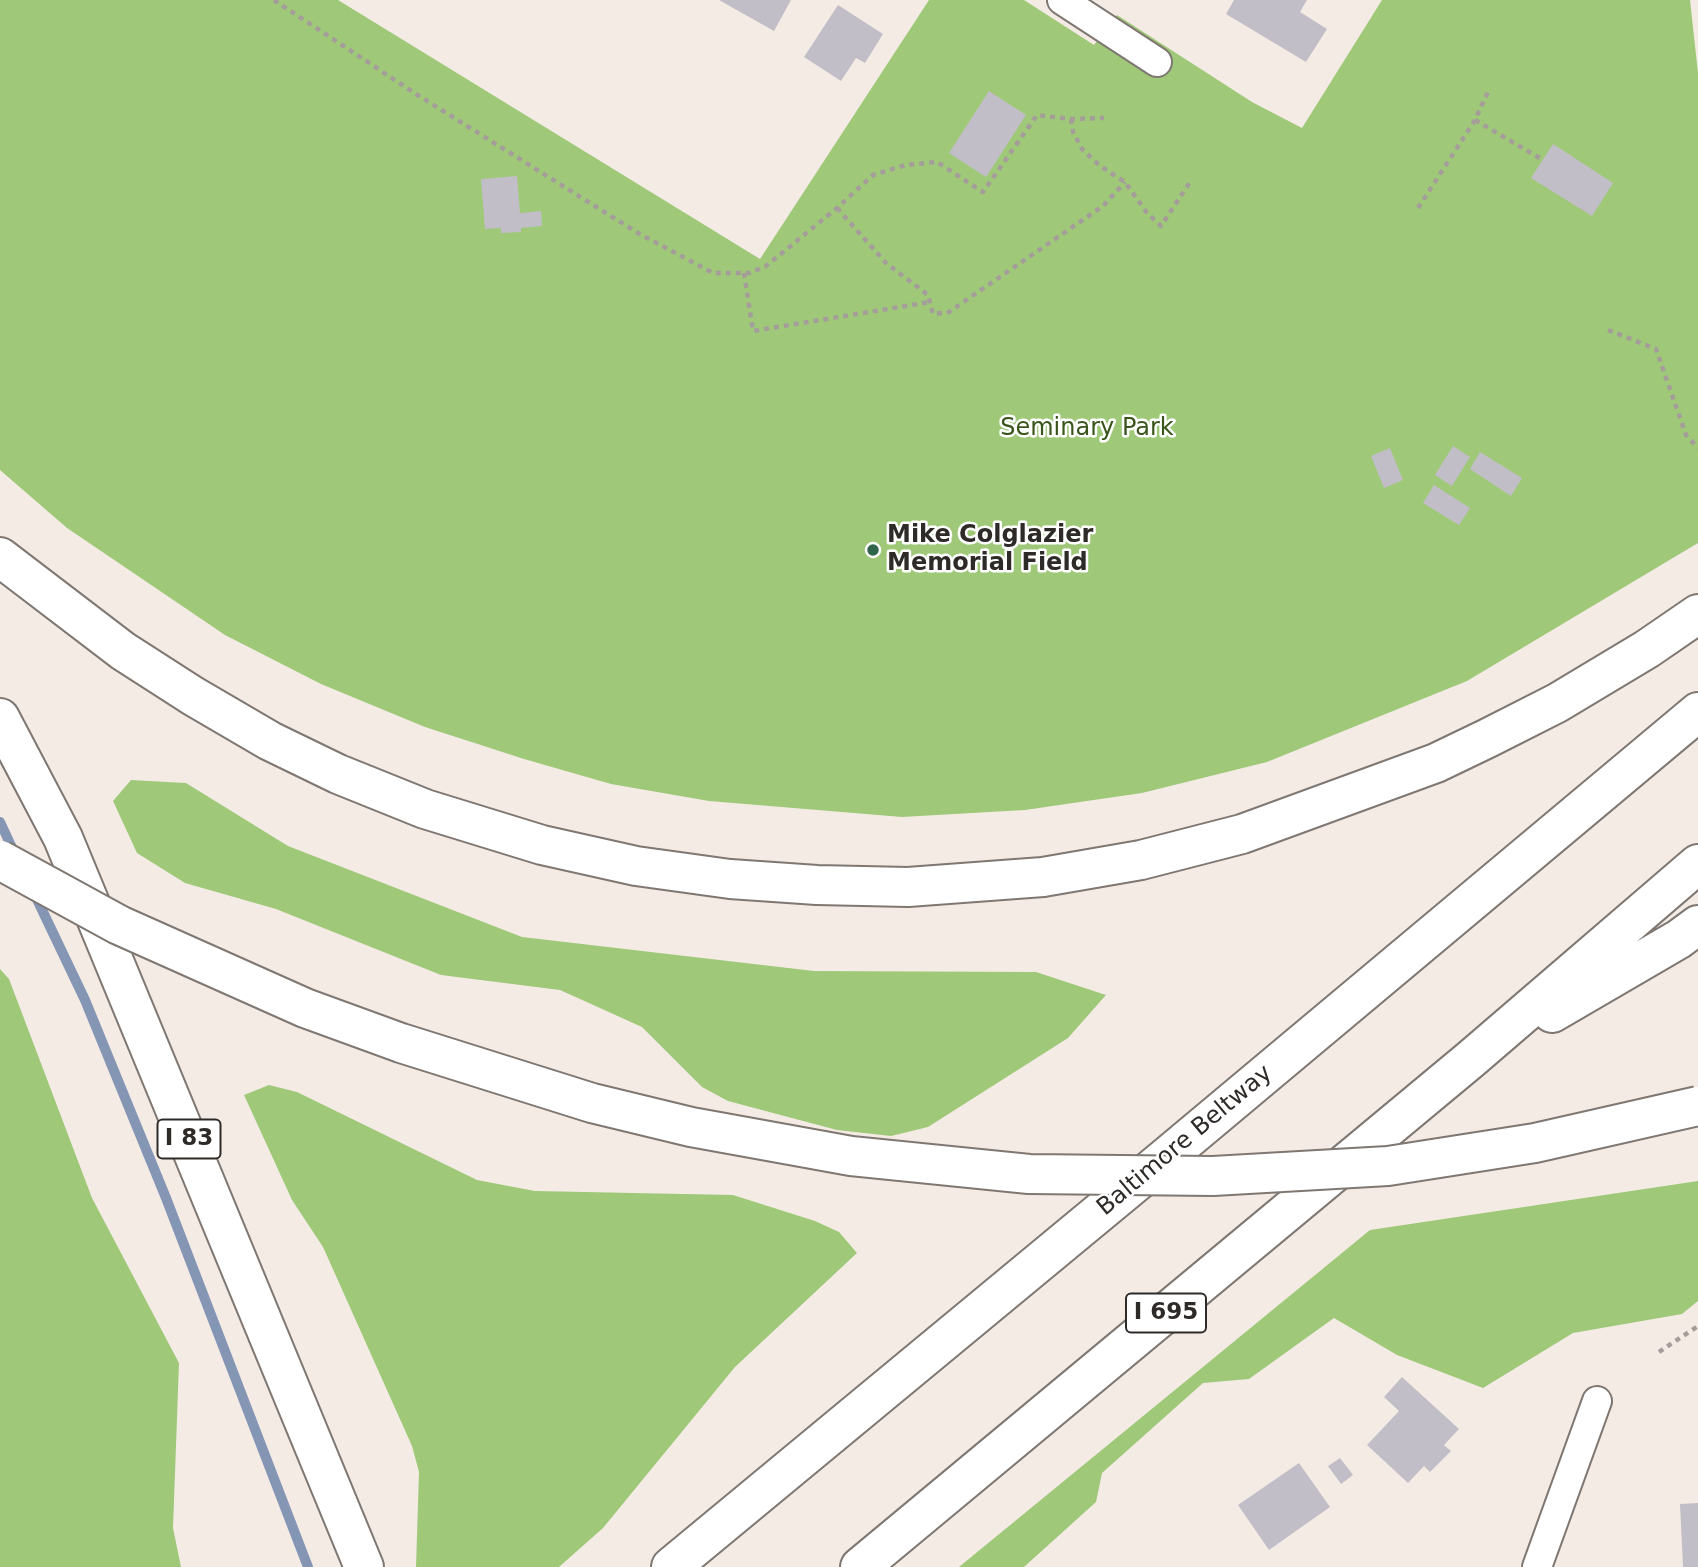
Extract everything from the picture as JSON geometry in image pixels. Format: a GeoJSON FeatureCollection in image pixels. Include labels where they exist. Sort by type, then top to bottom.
{"type":"FeatureCollection","features":[{"type":"Feature","properties":{"kind":"highway"},"geometry":{"type":"LineString","coordinates":[[0,557],[123,651],[193,696],[270,741],[338,774],[425,808],[556,848],[636,866],[730,879],[817,885],[908,887],[1043,877],[1140,860],[1242,834],[1436,763],[1557,703],[1647,649],[1698,614]]}},
{"type":"Feature","properties":{"kind":"highway","name":"Baltimore Beltway"},"geometry":{"type":"LineString","coordinates":[[671,1567],[1698,712]]}},
{"type":"Feature","properties":{"kind":"highway","name":"I 83"},"geometry":{"type":"LineString","coordinates":[[0,718],[64,838],[364,1567]]}},
{"type":"Feature","properties":{"kind":"highway"},"geometry":{"type":"LineString","coordinates":[[0,860],[119,925],[305,1008],[401,1043],[592,1103],[691,1127],[851,1156],[1029,1174],[1254,1174],[1388,1166],[1428,1160],[1535,1143],[1698,1106]]}},
{"type":"Feature","properties":{"kind":"highway","name":"I 695"},"geometry":{"type":"LineString","coordinates":[[860,1567],[1471,1059],[1686,874]]}},
{"type":"Feature","properties":{"kind":"highway"},"geometry":{"type":"LineString","coordinates":[[1471,1059],[1689,932]]}},
{"type":"Feature","properties":{"kind":"street"},"geometry":{"type":"LineString","coordinates":[[1062,0],[1157,62]]}},
{"type":"Feature","properties":{"kind":"street"},"geometry":{"type":"LineString","coordinates":[[1537,1567],[1597,1401]]}},
{"type":"Feature","properties":{"kind":"path"},"geometry":{"type":"LineString","coordinates":[[274,0],[416,94],[638,233],[713,273],[750,273],[766,266],[873,175],[906,165],[937,162],[983,192],[1037,115],[1071,119],[1104,118]]}},
{"type":"Feature","properties":{"kind":"path"},"geometry":{"type":"LineString","coordinates":[[1418,208],[1475,120],[1488,92]]}},
{"type":"Feature","properties":{"kind":"path"},"geometry":{"type":"LineString","coordinates":[[1071,119],[1073,132],[1082,149],[1099,166],[1125,182],[1147,213],[1161,226],[1191,182]]}},
{"type":"Feature","properties":{"kind":"path"},"geometry":{"type":"LineString","coordinates":[[1475,120],[1543,160]]}},
{"type":"Feature","properties":{"kind":"path"},"geometry":{"type":"LineString","coordinates":[[837,208],[886,263],[928,295],[933,314],[950,312],[1103,206],[1125,182]]}},
{"type":"Feature","properties":{"kind":"path"},"geometry":{"type":"LineString","coordinates":[[744,273],[753,331],[930,302]]}},
{"type":"Feature","properties":{"kind":"path"},"geometry":{"type":"LineString","coordinates":[[1608,330],[1656,349],[1686,435],[1698,448]]}},
{"type":"Feature","properties":{"kind":"path"},"geometry":{"type":"LineString","coordinates":[[1659,1352],[1698,1326]]}},
{"type":"Feature","properties":{"kind":"green space","name":"Seminary Park"},"geometry":{"type":"Polygon","coordinates":[[[0,0],[338,0],[760,259],[929,0],[1024,0],[1094,45],[1117,15],[1252,102],[1302,128],[1382,0],[1690,0],[1698,73],[1698,543],[1467,681],[1267,762],[1142,793],[1025,810],[902,817],[709,801],[611,784],[524,759],[425,727],[321,684],[225,635],[67,528],[0,470],[0,0]]]}},
{"type":"Feature","properties":{"kind":"green space"},"geometry":{"type":"Polygon","coordinates":[[[131,780],[186,783],[288,846],[522,937],[814,971],[1036,972],[1106,995],[1068,1038],[928,1127],[891,1136],[837,1130],[728,1101],[702,1087],[642,1027],[560,990],[441,975],[276,909],[185,883],[137,853],[113,801],[131,780]]]}},
{"type":"Feature","properties":{"kind":"green space"},"geometry":{"type":"Polygon","coordinates":[[[0,969],[9,979],[92,1198],[179,1363],[173,1528],[181,1567],[0,1567],[0,969]]]}},
{"type":"Feature","properties":{"kind":"green space"},"geometry":{"type":"Polygon","coordinates":[[[269,1085],[297,1092],[477,1180],[535,1191],[733,1195],[815,1221],[839,1232],[857,1253],[735,1367],[603,1528],[559,1567],[416,1567],[419,1472],[412,1446],[323,1247],[292,1200],[244,1095],[269,1085]]]}},
{"type":"Feature","properties":{"kind":"green space"},"geometry":{"type":"Polygon","coordinates":[[[1698,1181],[1698,1301],[1682,1314],[1573,1333],[1483,1388],[1397,1355],[1334,1318],[1249,1379],[1203,1383],[1102,1473],[1096,1502],[1024,1567],[959,1567],[1370,1230],[1698,1181]]]}},
{"type":"Feature","properties":{"kind":"building"},"geometry":{"type":"Polygon","coordinates":[[[719,0],[791,0],[774,31],[719,0]]]}},
{"type":"Feature","properties":{"kind":"building"},"geometry":{"type":"Polygon","coordinates":[[[1234,0],[1307,0],[1300,12],[1327,29],[1306,62],[1226,14],[1234,0]]]}},
{"type":"Feature","properties":{"kind":"building"},"geometry":{"type":"Polygon","coordinates":[[[838,5],[883,34],[865,63],[856,58],[841,81],[804,57],[838,5]]]}},
{"type":"Feature","properties":{"kind":"building"},"geometry":{"type":"Polygon","coordinates":[[[989,91],[1026,115],[986,177],[949,153],[989,91]]]}},
{"type":"Feature","properties":{"kind":"building"},"geometry":{"type":"Polygon","coordinates":[[[1553,144],[1613,183],[1592,216],[1531,178],[1553,144]]]}},
{"type":"Feature","properties":{"kind":"building"},"geometry":{"type":"Polygon","coordinates":[[[517,176],[520,213],[541,211],[542,226],[521,228],[521,232],[501,233],[501,228],[485,229],[481,179],[517,176]]]}},
{"type":"Feature","properties":{"kind":"building"},"geometry":{"type":"Polygon","coordinates":[[[1453,446],[1470,457],[1452,486],[1435,475],[1453,446]]]}},
{"type":"Feature","properties":{"kind":"building"},"geometry":{"type":"Polygon","coordinates":[[[1390,448],[1403,480],[1384,488],[1371,456],[1390,448]]]}},
{"type":"Feature","properties":{"kind":"building"},"geometry":{"type":"Polygon","coordinates":[[[1480,452],[1522,478],[1511,496],[1470,469],[1480,452]]]}},
{"type":"Feature","properties":{"kind":"building"},"geometry":{"type":"Polygon","coordinates":[[[1434,485],[1470,508],[1459,525],[1423,503],[1434,485]]]}},
{"type":"Feature","properties":{"kind":"building"},"geometry":{"type":"Polygon","coordinates":[[[1402,1377],[1459,1429],[1444,1445],[1451,1451],[1430,1472],[1424,1466],[1408,1483],[1367,1445],[1399,1411],[1384,1397],[1402,1377]]]}},
{"type":"Feature","properties":{"kind":"building"},"geometry":{"type":"Polygon","coordinates":[[[1340,1458],[1353,1475],[1341,1484],[1328,1466],[1340,1458]]]}},
{"type":"Feature","properties":{"kind":"building"},"geometry":{"type":"Polygon","coordinates":[[[1299,1463],[1330,1507],[1269,1550],[1238,1505],[1299,1463]]]}},
{"type":"Feature","properties":{"kind":"building"},"geometry":{"type":"Polygon","coordinates":[[[1698,1503],[1698,1567],[1683,1567],[1680,1504],[1698,1503]]]}},
{"type":"Feature","properties":{"kind":"waterway"},"geometry":{"type":"LineString","coordinates":[[0,822],[15,854]]}},
{"type":"Feature","properties":{"kind":"waterway"},"geometry":{"type":"LineString","coordinates":[[33,891],[85,1000],[166,1198],[308,1567]]}},
{"type":"Feature","properties":{"kind":"place","name":"Mike Colglazier Memorial Field"},"geometry":{"type":"Point","coordinates":[873,550]}}]}
